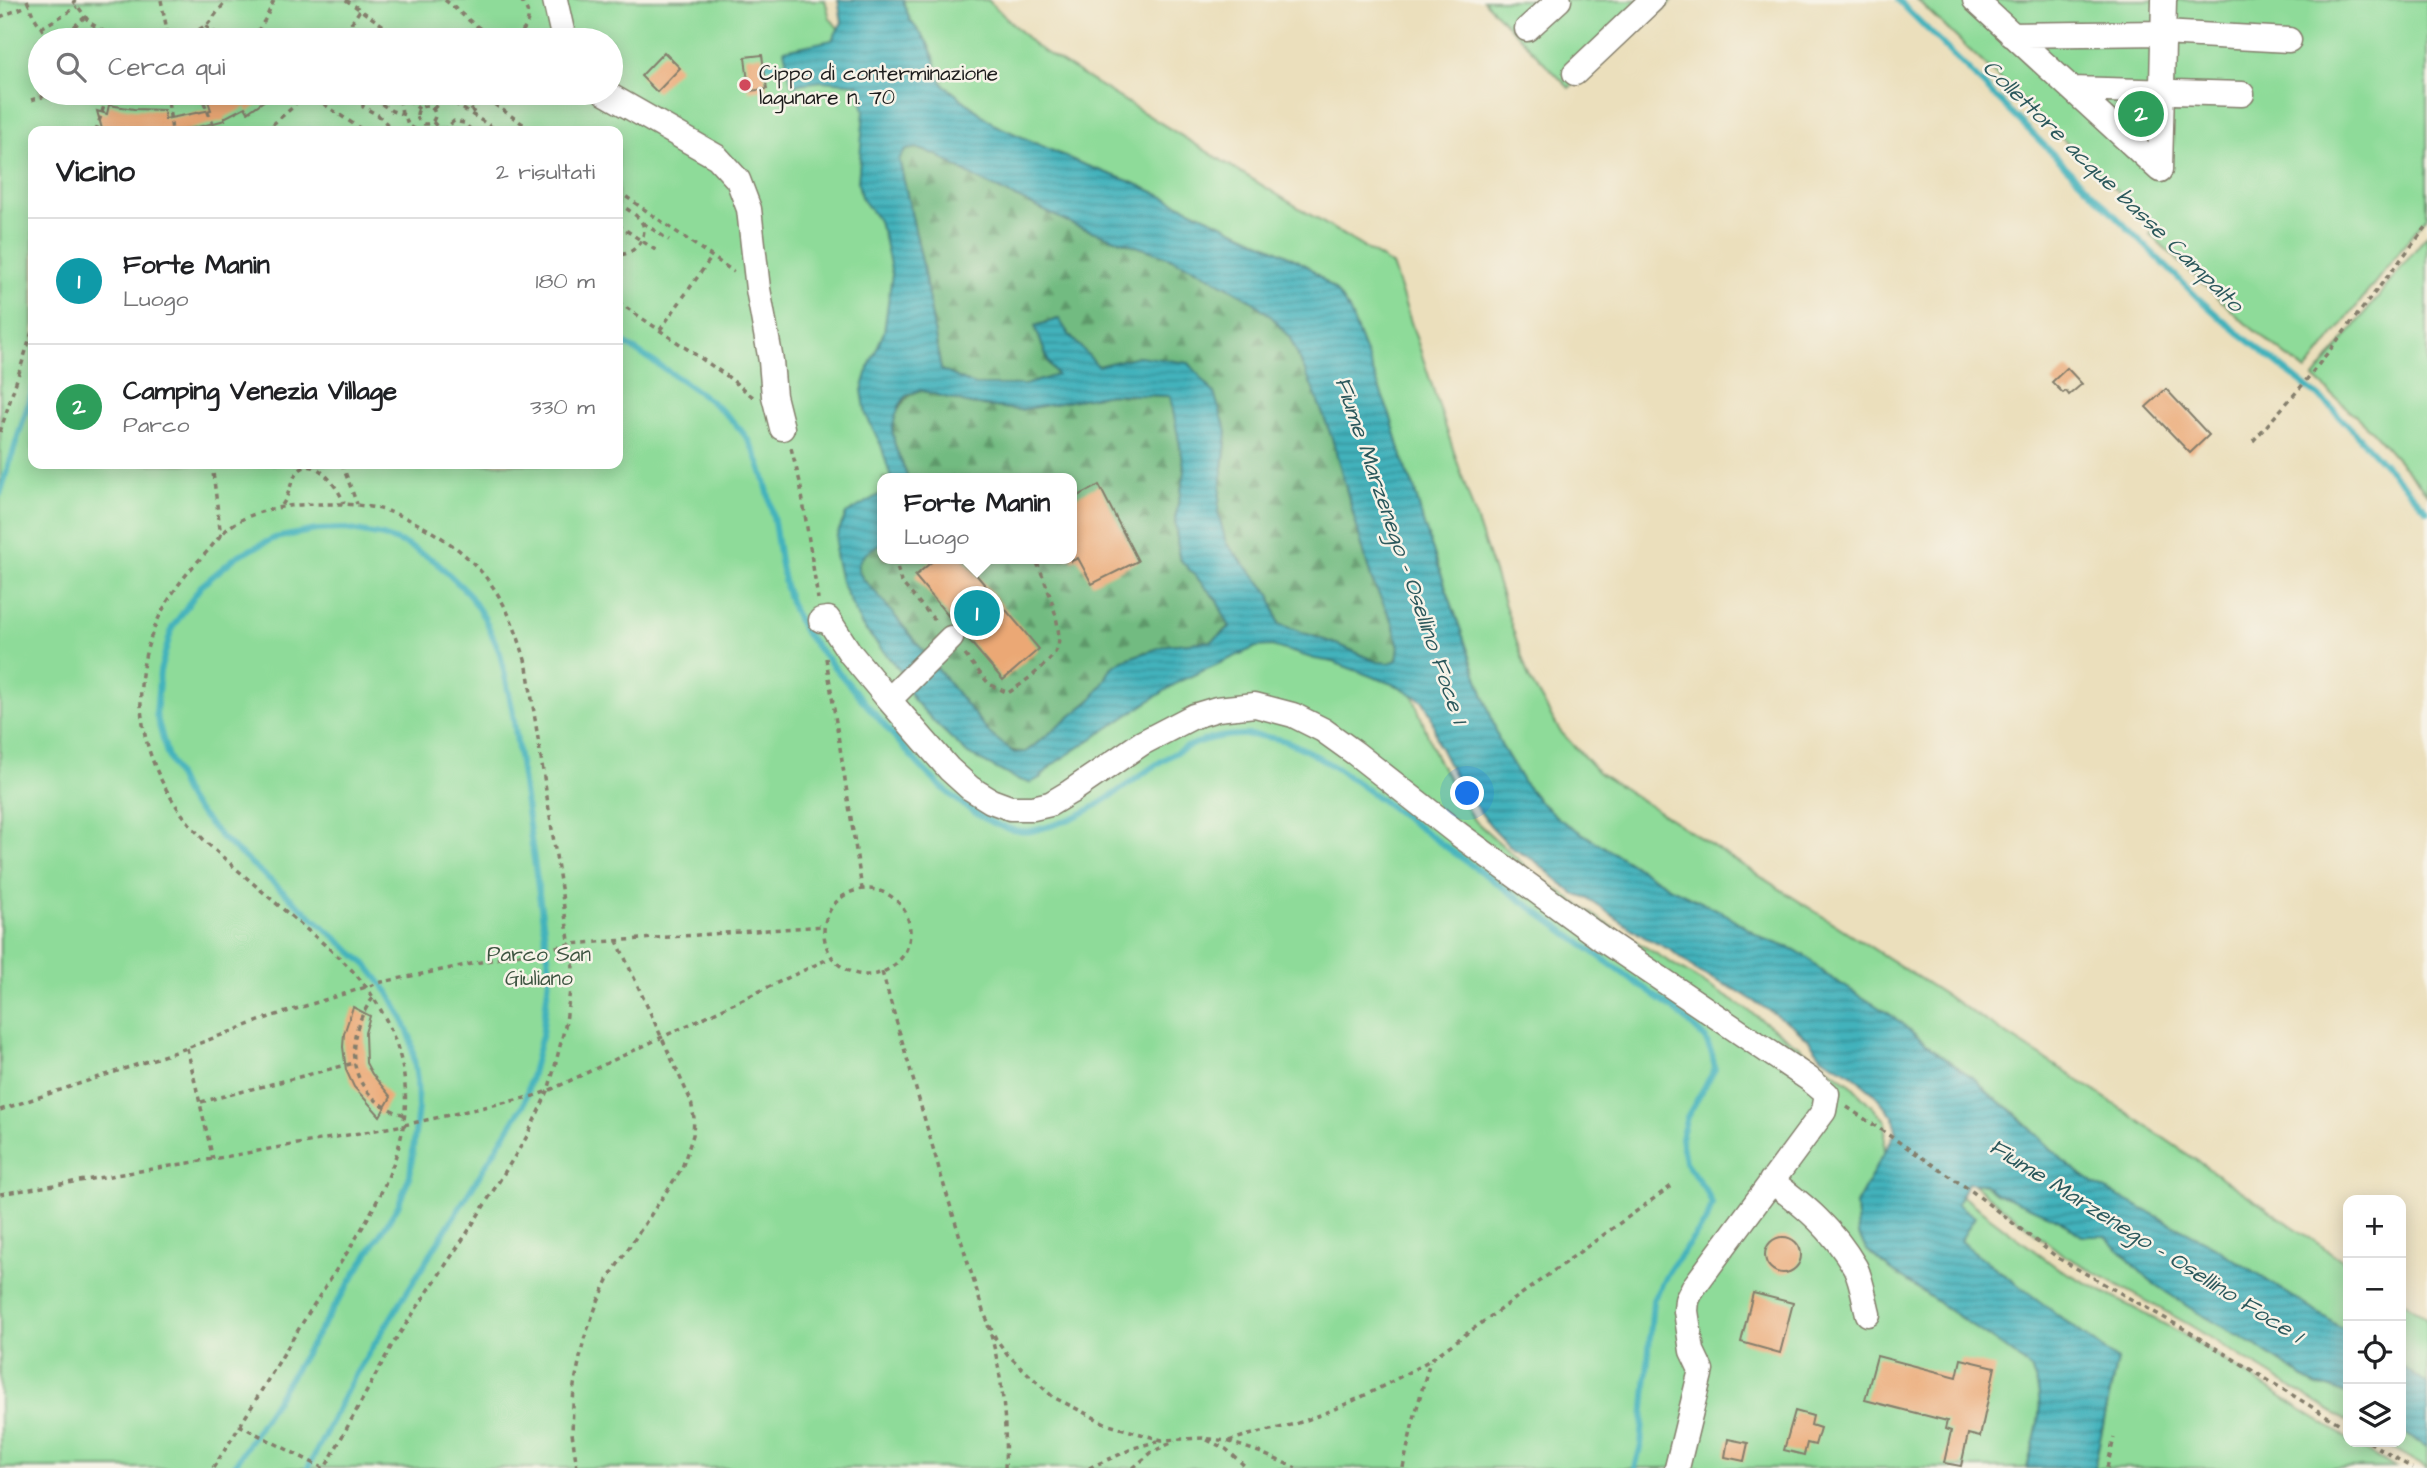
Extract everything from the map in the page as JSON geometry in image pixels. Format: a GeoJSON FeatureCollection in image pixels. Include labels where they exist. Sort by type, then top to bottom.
{"type":"FeatureCollection","features":[{"type":"Feature","properties":{"kind":"street"},"geometry":{"type":"LineString","coordinates":[[555,0],[561,28]]}},
{"type":"Feature","properties":{"kind":"street"},"geometry":{"type":"LineString","coordinates":[[1527,29],[1559,0]]}},
{"type":"Feature","properties":{"kind":"street"},"geometry":{"type":"LineString","coordinates":[[1975,0],[2160,170],[2164,0]]}},
{"type":"Feature","properties":{"kind":"street"},"geometry":{"type":"LineString","coordinates":[[1575,73],[1637,5]]}},
{"type":"Feature","properties":{"kind":"street"},"geometry":{"type":"LineString","coordinates":[[2012,35],[2163,33],[2289,40]]}},
{"type":"Feature","properties":{"kind":"street"},"geometry":{"type":"LineString","coordinates":[[2072,89],[2242,94]]}},
{"type":"Feature","properties":{"kind":"street"},"geometry":{"type":"LineString","coordinates":[[623,103],[717,157],[738,180],[749,209],[774,396],[782,428]]}},
{"type":"Feature","properties":{"kind":"street"},"geometry":{"type":"LineString","coordinates":[[821,620],[828,619],[850,653],[895,694],[948,769],[981,795],[1010,808],[1033,808],[1050,803],[1160,733],[1194,716],[1217,709],[1255,705],[1306,720],[1355,753],[1457,833],[1602,939],[1810,1079],[1827,1094],[1824,1111],[1700,1278],[1687,1300],[1692,1351],[1701,1370],[1677,1468]]}},
{"type":"Feature","properties":{"kind":"street"},"geometry":{"type":"LineString","coordinates":[[895,694],[943,646]]}},
{"type":"Feature","properties":{"kind":"street"},"geometry":{"type":"LineString","coordinates":[[1772,1181],[1813,1212],[1836,1239],[1856,1269],[1868,1314]]}},
{"type":"Feature","properties":{"kind":"path"},"geometry":{"type":"LineString","coordinates":[[73,0],[85,17],[98,28]]}},
{"type":"Feature","properties":{"kind":"path"},"geometry":{"type":"LineString","coordinates":[[161,0],[167,28]]}},
{"type":"Feature","properties":{"kind":"path"},"geometry":{"type":"LineString","coordinates":[[202,28],[227,0]]}},
{"type":"Feature","properties":{"kind":"path"},"geometry":{"type":"LineString","coordinates":[[260,28],[274,0]]}},
{"type":"Feature","properties":{"kind":"path"},"geometry":{"type":"LineString","coordinates":[[346,0],[387,28]]}},
{"type":"Feature","properties":{"kind":"path"},"geometry":{"type":"LineString","coordinates":[[445,0],[480,28]]}},
{"type":"Feature","properties":{"kind":"path"},"geometry":{"type":"LineString","coordinates":[[522,0],[529,12],[525,28]]}},
{"type":"Feature","properties":{"kind":"path"},"geometry":{"type":"LineString","coordinates":[[0,17],[28,3],[41,28],[77,7]]}},
{"type":"Feature","properties":{"kind":"path"},"geometry":{"type":"LineString","coordinates":[[348,28],[361,10]]}},
{"type":"Feature","properties":{"kind":"path"},"geometry":{"type":"LineString","coordinates":[[73,28],[85,17]]}},
{"type":"Feature","properties":{"kind":"path"},"geometry":{"type":"LineString","coordinates":[[98,126],[104,105]]}},
{"type":"Feature","properties":{"kind":"path"},"geometry":{"type":"LineString","coordinates":[[169,105],[171,126]]}},
{"type":"Feature","properties":{"kind":"path"},"geometry":{"type":"LineString","coordinates":[[205,105],[214,126]]}},
{"type":"Feature","properties":{"kind":"path"},"geometry":{"type":"LineString","coordinates":[[271,126],[295,105]]}},
{"type":"Feature","properties":{"kind":"path"},"geometry":{"type":"LineString","coordinates":[[324,105],[356,126]]}},
{"type":"Feature","properties":{"kind":"path"},"geometry":{"type":"LineString","coordinates":[[363,105],[391,126]]}},
{"type":"Feature","properties":{"kind":"path"},"geometry":{"type":"LineString","coordinates":[[384,105],[402,114],[409,126]]}},
{"type":"Feature","properties":{"kind":"path"},"geometry":{"type":"LineString","coordinates":[[401,105],[402,114]]}},
{"type":"Feature","properties":{"kind":"path"},"geometry":{"type":"LineString","coordinates":[[415,105],[419,109]]}},
{"type":"Feature","properties":{"kind":"path"},"geometry":{"type":"LineString","coordinates":[[433,109],[437,105]]}},
{"type":"Feature","properties":{"kind":"path"},"geometry":{"type":"LineString","coordinates":[[462,105],[490,126]]}},
{"type":"Feature","properties":{"kind":"path"},"geometry":{"type":"LineString","coordinates":[[469,105],[475,115]]}},
{"type":"Feature","properties":{"kind":"path"},"geometry":{"type":"LineString","coordinates":[[494,105],[521,126]]}},
{"type":"Feature","properties":{"kind":"path"},"geometry":{"type":"LineString","coordinates":[[426,106],[433,109],[436,116],[433,122],[428,125],[420,122],[417,116],[419,109],[426,106]]}},
{"type":"Feature","properties":{"kind":"path"},"geometry":{"type":"LineString","coordinates":[[448,126],[454,121],[467,126]]}},
{"type":"Feature","properties":{"kind":"path"},"geometry":{"type":"LineString","coordinates":[[418,126],[420,122]]}},
{"type":"Feature","properties":{"kind":"path"},"geometry":{"type":"LineString","coordinates":[[433,122],[437,126]]}},
{"type":"Feature","properties":{"kind":"path"},"geometry":{"type":"LineString","coordinates":[[623,195],[758,289]]}},
{"type":"Feature","properties":{"kind":"path"},"geometry":{"type":"LineString","coordinates":[[623,207],[668,240]]}},
{"type":"Feature","properties":{"kind":"path"},"geometry":{"type":"LineString","coordinates":[[623,254],[627,254],[641,240],[644,230],[641,222]]}},
{"type":"Feature","properties":{"kind":"path"},"geometry":{"type":"LineString","coordinates":[[2253,441],[2300,388],[2427,226]]}},
{"type":"Feature","properties":{"kind":"path"},"geometry":{"type":"LineString","coordinates":[[623,228],[657,251]]}},
{"type":"Feature","properties":{"kind":"path"},"geometry":{"type":"LineString","coordinates":[[660,330],[712,257]]}},
{"type":"Feature","properties":{"kind":"path"},"geometry":{"type":"LineString","coordinates":[[623,305],[727,376],[755,399]]}},
{"type":"Feature","properties":{"kind":"path"},"geometry":{"type":"LineString","coordinates":[[0,432],[28,345]]}},
{"type":"Feature","properties":{"kind":"path"},"geometry":{"type":"LineString","coordinates":[[782,428],[793,453],[800,482],[821,620]]}},
{"type":"Feature","properties":{"kind":"path"},"geometry":{"type":"LineString","coordinates":[[213,469],[221,537]]}},
{"type":"Feature","properties":{"kind":"path"},"geometry":{"type":"LineString","coordinates":[[282,506],[296,475],[305,469]]}},
{"type":"Feature","properties":{"kind":"path"},"geometry":{"type":"LineString","coordinates":[[315,469],[326,474],[337,486],[344,503]]}},
{"type":"Feature","properties":{"kind":"path"},"geometry":{"type":"LineString","coordinates":[[344,469],[358,504]]}},
{"type":"Feature","properties":{"kind":"path"},"geometry":{"type":"LineString","coordinates":[[213,1468],[239,1425],[336,1271],[378,1200],[395,1163],[404,1125],[405,1082],[390,1031],[365,986],[344,961],[191,828],[163,787],[153,767],[143,725],[144,656],[156,620],[165,604],[186,573],[230,527],[248,517],[282,506],[358,504],[385,509],[405,517],[461,550],[491,583],[504,604],[521,644],[527,667],[573,965],[566,1022],[548,1091],[526,1138],[467,1234],[392,1345],[324,1468],[239,1425]]}},
{"type":"Feature","properties":{"kind":"path"},"geometry":{"type":"LineString","coordinates":[[898,564],[901,582],[943,646],[989,684],[1007,693],[1050,658],[1057,648],[1058,636],[1052,607],[1037,564]]}},
{"type":"Feature","properties":{"kind":"path"},"geometry":{"type":"LineString","coordinates":[[828,668],[862,890]]}},
{"type":"Feature","properties":{"kind":"path"},"geometry":{"type":"LineString","coordinates":[[862,890],[874,890],[896,901],[908,922],[909,934],[901,957],[882,972],[871,975],[849,971],[832,957],[824,937],[824,926],[827,915],[841,898],[862,890]]}},
{"type":"Feature","properties":{"kind":"path"},"geometry":{"type":"LineString","coordinates":[[0,1110],[187,1048],[270,1017],[382,982],[570,944],[824,926]]}},
{"type":"Feature","properties":{"kind":"path"},"geometry":{"type":"LineString","coordinates":[[577,1468],[572,1433],[574,1386],[591,1319],[623,1254],[682,1168],[693,1135],[691,1101],[617,941]]}},
{"type":"Feature","properties":{"kind":"path"},"geometry":{"type":"LineString","coordinates":[[0,1194],[412,1124],[534,1096],[832,957]]}},
{"type":"Feature","properties":{"kind":"path"},"geometry":{"type":"LineString","coordinates":[[882,972],[996,1357],[1002,1396],[1005,1468]]}},
{"type":"Feature","properties":{"kind":"path"},"geometry":{"type":"LineString","coordinates":[[373,998],[361,1015],[354,1034],[354,1063],[362,1083],[371,1094],[387,1108],[405,1115]]}},
{"type":"Feature","properties":{"kind":"path"},"geometry":{"type":"LineString","coordinates":[[187,1048],[213,1159]]}},
{"type":"Feature","properties":{"kind":"path"},"geometry":{"type":"LineString","coordinates":[[201,1102],[354,1063]]}},
{"type":"Feature","properties":{"kind":"path"},"geometry":{"type":"LineString","coordinates":[[1827,1094],[1973,1192],[2058,1258],[2186,1330],[2343,1426]]}},
{"type":"Feature","properties":{"kind":"path"},"geometry":{"type":"LineString","coordinates":[[1227,1441],[1294,1424],[1357,1401],[1430,1360],[1674,1184]]}},
{"type":"Feature","properties":{"kind":"path"},"geometry":{"type":"LineString","coordinates":[[984,1311],[996,1339],[1008,1355],[1053,1397],[1109,1426],[1162,1440]]}},
{"type":"Feature","properties":{"kind":"path"},"geometry":{"type":"LineString","coordinates":[[1403,1468],[1412,1422],[1430,1360]]}},
{"type":"Feature","properties":{"kind":"path"},"geometry":{"type":"LineString","coordinates":[[1133,1468],[1152,1452],[1181,1438]]}},
{"type":"Feature","properties":{"kind":"path"},"geometry":{"type":"LineString","coordinates":[[1088,1468],[1134,1448],[1181,1438],[1227,1441],[1296,1468]]}},
{"type":"Feature","properties":{"kind":"path"},"geometry":{"type":"LineString","coordinates":[[1194,1438],[1226,1449],[1247,1468]]}},
{"type":"Feature","properties":{"kind":"path"},"geometry":{"type":"LineString","coordinates":[[2107,1468],[2113,1438]]}},
{"type":"Feature","properties":{"kind":"path"},"geometry":{"type":"LineString","coordinates":[[2377,1447],[2412,1468]]}},
{"type":"Feature","properties":{"kind":"green space","name":"Parco San Giuliano"},"geometry":{"type":"Polygon","coordinates":[[[0,0],[825,0],[830,18],[913,122],[1340,502],[1436,757],[1473,819],[1531,871],[1601,920],[1748,1010],[1848,1082],[1886,1121],[1884,1156],[1856,1204],[1858,1234],[1866,1249],[1884,1265],[2030,1369],[2036,1381],[2040,1406],[2037,1431],[2027,1468],[0,1468],[0,0]]]}},
{"type":"Feature","properties":{"kind":"green space"},"geometry":{"type":"Polygon","coordinates":[[[903,0],[988,0],[1035,46],[1392,265],[1529,678],[1560,731],[1599,773],[2095,1091],[2343,1261],[2343,1329],[2205,1241],[2096,1185],[2068,1165],[2011,1109],[1992,1097],[1976,1080],[1891,1015],[1825,974],[1808,958],[1795,950],[1764,939],[1722,912],[1671,888],[1559,819],[1538,800],[1524,783],[1501,745],[1423,522],[1391,418],[1349,310],[1335,290],[1306,265],[1275,249],[1134,183],[1082,164],[995,125],[944,85],[927,42],[910,20],[903,0]]]}},
{"type":"Feature","properties":{"kind":"green space"},"geometry":{"type":"Polygon","coordinates":[[[1483,0],[1674,0],[1569,88],[1483,0]]]}},
{"type":"Feature","properties":{"kind":"green space"},"geometry":{"type":"Polygon","coordinates":[[[1917,0],[2427,0],[2427,216],[2306,371],[2245,323],[2150,234],[2155,227],[1917,0]]]}},
{"type":"Feature","properties":{"kind":"green space"},"geometry":{"type":"Polygon","coordinates":[[[916,148],[935,154],[981,181],[1077,226],[1196,269],[1251,300],[1273,318],[1290,338],[1332,438],[1372,581],[1393,623],[1399,647],[1397,660],[1390,663],[1377,662],[1279,624],[1270,594],[1226,543],[1218,512],[1227,432],[1139,356],[1098,366],[1058,319],[1035,326],[1049,363],[1058,375],[1025,385],[974,385],[941,370],[922,261],[899,159],[906,150],[916,148]]]}},
{"type":"Feature","properties":{"kind":"green space"},"geometry":{"type":"Polygon","coordinates":[[[2427,235],[2427,493],[2371,430],[2314,378],[2427,235]]]}},
{"type":"Feature","properties":{"kind":"green space"},"geometry":{"type":"Polygon","coordinates":[[[920,390],[970,404],[1020,410],[1110,394],[1171,396],[1185,471],[1175,519],[1179,558],[1216,599],[1230,626],[1212,641],[1167,645],[1123,660],[1111,668],[1091,700],[1026,752],[1010,750],[1002,745],[989,733],[863,579],[859,572],[859,561],[877,545],[877,564],[1077,564],[1077,473],[906,473],[895,446],[893,429],[897,413],[912,394],[920,390]]]}},
{"type":"Feature","properties":{"kind":"green space"},"geometry":{"type":"Polygon","coordinates":[[[1972,1183],[1984,1184],[1996,1193],[2058,1219],[2082,1236],[2105,1236],[2150,1281],[2190,1308],[2258,1347],[2316,1386],[2329,1387],[2343,1393],[2343,1419],[2188,1324],[2062,1254],[1972,1183]]]}},
{"type":"Feature","properties":{"kind":"green space"},"geometry":{"type":"Polygon","coordinates":[[[1961,1195],[2056,1267],[2181,1333],[2343,1436],[2343,1447],[2360,1447],[2395,1468],[2094,1468],[2117,1360],[1960,1241],[1957,1204],[1961,1195]]]}},
{"type":"Feature","properties":{"kind":"green space"},"geometry":{"type":"Polygon","coordinates":[[[2406,1303],[2427,1318],[2427,1384],[2406,1369],[2406,1303]]]}},
{"type":"Feature","properties":{"kind":"green space"},"geometry":{"type":"Polygon","coordinates":[[[2406,1434],[2427,1447],[2427,1468],[2390,1447],[2406,1447],[2406,1434]]]}},
{"type":"Feature","properties":{"kind":"water","name":"Fiume Marzenego - Osellino Foce 1"},"geometry":{"type":"Polygon","coordinates":[[[838,0],[903,0],[910,20],[927,42],[944,85],[995,125],[1082,164],[1134,183],[1306,265],[1335,290],[1349,310],[1391,418],[1423,522],[1501,745],[1524,783],[1538,800],[1559,819],[1671,888],[1722,912],[1764,939],[1795,950],[1808,958],[1825,974],[1891,1015],[1976,1080],[2068,1165],[2096,1185],[2205,1241],[2343,1329],[2343,1393],[2329,1387],[2316,1386],[2258,1347],[2190,1308],[2150,1281],[2105,1236],[2082,1236],[2058,1219],[1996,1193],[1984,1184],[1967,1183],[1957,1204],[1975,1217],[1960,1241],[2117,1360],[2094,1468],[2027,1468],[2040,1406],[2036,1381],[2030,1369],[2018,1357],[1884,1265],[1866,1249],[1858,1234],[1856,1204],[1896,1131],[1894,1117],[1873,1092],[1853,1075],[1822,1057],[1795,1027],[1738,991],[1698,972],[1671,950],[1644,937],[1588,899],[1574,894],[1534,860],[1512,848],[1458,783],[1438,744],[1431,715],[1423,701],[1400,687],[1333,662],[1272,646],[1256,647],[1180,681],[1052,765],[1040,778],[1030,783],[1016,779],[968,754],[913,699],[901,672],[862,626],[841,582],[835,555],[837,535],[846,514],[877,496],[877,545],[859,561],[859,572],[863,579],[989,733],[1014,753],[1026,752],[1091,700],[1111,668],[1123,660],[1167,645],[1212,641],[1230,627],[1216,599],[1179,558],[1175,519],[1185,471],[1170,396],[1110,394],[1020,410],[970,404],[920,390],[907,395],[899,406],[892,428],[895,446],[906,473],[889,473],[881,445],[866,415],[862,390],[884,332],[892,274],[883,233],[877,219],[861,197],[858,182],[864,111],[858,84],[822,81],[792,85],[784,50],[832,40],[842,22],[838,0]],[[916,148],[906,150],[899,159],[922,261],[941,370],[974,385],[1025,385],[1057,375],[1049,363],[1035,326],[1059,319],[1070,336],[1098,366],[1139,356],[1189,363],[1214,393],[1227,432],[1218,512],[1226,543],[1270,594],[1279,624],[1377,662],[1390,663],[1397,660],[1399,647],[1393,623],[1372,581],[1332,438],[1290,338],[1273,318],[1251,300],[1196,269],[1077,226],[981,181],[935,154],[916,148]]]}},
{"type":"Feature","properties":{"kind":"water"},"geometry":{"type":"Polygon","coordinates":[[[2406,1369],[2427,1384],[2427,1447],[2406,1434],[2406,1369]]]}},
{"type":"Feature","properties":{"kind":"building"},"geometry":{"type":"Polygon","coordinates":[[[664,52],[680,68],[657,92],[641,76],[664,52]]]}},
{"type":"Feature","properties":{"kind":"building"},"geometry":{"type":"Polygon","coordinates":[[[762,55],[767,89],[749,91],[745,57],[762,55]]]}},
{"type":"Feature","properties":{"kind":"building"},"geometry":{"type":"Polygon","coordinates":[[[109,105],[164,110],[165,119],[211,110],[209,105],[258,105],[248,112],[245,107],[224,118],[225,120],[202,126],[101,126],[97,111],[107,114],[109,105]]]}},
{"type":"Feature","properties":{"kind":"building"},"geometry":{"type":"Polygon","coordinates":[[[2067,368],[2082,384],[2069,395],[2052,382],[2067,368]]]}},
{"type":"Feature","properties":{"kind":"building"},"geometry":{"type":"Polygon","coordinates":[[[2166,389],[2209,435],[2190,453],[2146,407],[2166,389]]]}},
{"type":"Feature","properties":{"kind":"building"},"geometry":{"type":"Polygon","coordinates":[[[1099,485],[1138,561],[1092,584],[1077,558],[1077,496],[1099,485]]]}},
{"type":"Feature","properties":{"kind":"building"},"geometry":{"type":"Polygon","coordinates":[[[929,564],[967,564],[1039,649],[1003,680],[965,636],[962,628],[955,624],[915,576],[929,564]]]}},
{"type":"Feature","properties":{"kind":"building"},"geometry":{"type":"Polygon","coordinates":[[[353,1007],[370,1016],[365,1033],[366,1063],[391,1097],[380,1116],[354,1087],[346,1070],[344,1034],[353,1007]]]}},
{"type":"Feature","properties":{"kind":"building"},"geometry":{"type":"Polygon","coordinates":[[[1783,1237],[1796,1242],[1801,1255],[1796,1268],[1783,1273],[1770,1268],[1765,1255],[1770,1242],[1783,1237]]]}},
{"type":"Feature","properties":{"kind":"building"},"geometry":{"type":"Polygon","coordinates":[[[1753,1293],[1793,1303],[1780,1353],[1741,1342],[1753,1293]]]}},
{"type":"Feature","properties":{"kind":"building"},"geometry":{"type":"Polygon","coordinates":[[[1877,1356],[1957,1377],[1961,1359],[1995,1367],[1980,1437],[1968,1434],[1961,1466],[1944,1463],[1951,1431],[1945,1429],[1947,1421],[1865,1400],[1877,1356]]]}},
{"type":"Feature","properties":{"kind":"building"},"geometry":{"type":"Polygon","coordinates":[[[1795,1411],[1813,1416],[1811,1425],[1820,1428],[1815,1445],[1807,1443],[1804,1455],[1784,1450],[1795,1411]]]}},
{"type":"Feature","properties":{"kind":"building"},"geometry":{"type":"Polygon","coordinates":[[[1728,1439],[1748,1443],[1744,1461],[1725,1457],[1728,1439]]]}},
{"type":"Feature","properties":{"kind":"waterway","name":"Collettore acque basse Campalto"},"geometry":{"type":"LineString","coordinates":[[1898,0],[2197,297],[2329,405],[2427,510]]}},
{"type":"Feature","properties":{"kind":"waterway"},"geometry":{"type":"LineString","coordinates":[[757,65],[795,64]]}},
{"type":"Feature","properties":{"kind":"waterway"},"geometry":{"type":"LineString","coordinates":[[623,342],[691,386],[741,430],[751,445],[764,477],[786,589],[797,619],[806,634],[920,765],[970,810],[1003,827],[1034,830],[1081,814],[1182,749],[1210,739],[1241,735],[1278,739],[1293,744],[1348,776],[1680,1014],[1705,1038],[1715,1069],[1687,1117],[1681,1138],[1685,1162],[1707,1192],[1712,1204],[1707,1220],[1670,1269],[1653,1300],[1641,1445],[1635,1468]]}},
{"type":"Feature","properties":{"kind":"waterway"},"geometry":{"type":"LineString","coordinates":[[0,494],[28,405]]}},
{"type":"Feature","properties":{"kind":"waterway"},"geometry":{"type":"LineString","coordinates":[[233,1468],[398,1206],[410,1175],[418,1108],[417,1080],[411,1039],[402,1017],[389,993],[367,965],[222,838],[188,800],[167,754],[156,714],[160,671],[172,628],[201,586],[237,556],[275,538],[316,530],[346,529],[383,536],[405,544],[435,561],[468,593],[485,619],[500,653],[512,708],[550,970],[542,1035],[524,1104],[352,1380],[308,1468]]}},
{"type":"Feature","properties":{"kind":"place","name":"Cippo di conterminazione lagunare n. 70"},"geometry":{"type":"Point","coordinates":[745,85]}},
{"type":"Feature","properties":{"kind":"place","name":"Camping Venezia Village"},"geometry":{"type":"Point","coordinates":[2141,114]}},
{"type":"Feature","properties":{"kind":"place","name":"Forte Manin"},"geometry":{"type":"Point","coordinates":[977,613]}}]}
